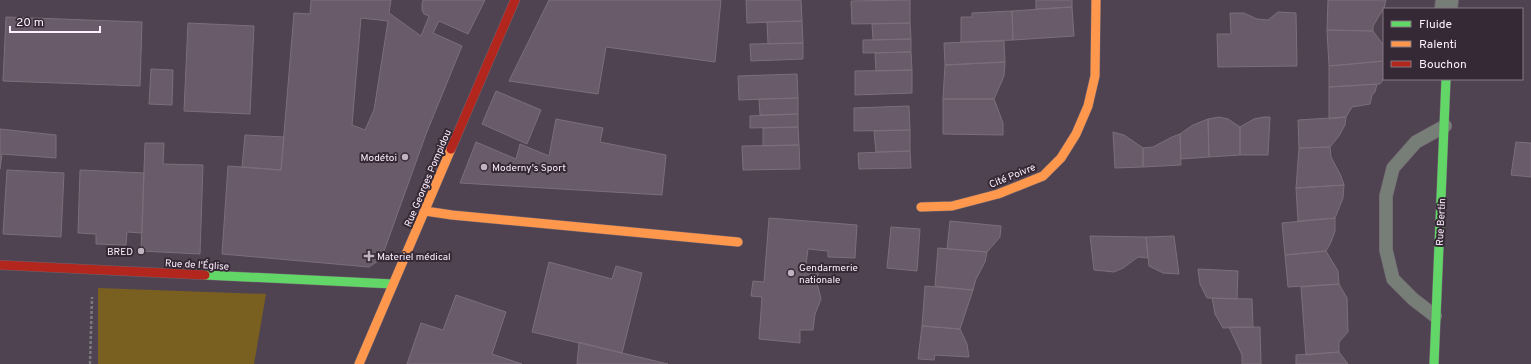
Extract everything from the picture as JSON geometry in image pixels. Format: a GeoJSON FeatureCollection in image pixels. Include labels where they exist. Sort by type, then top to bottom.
{"type":"FeatureCollection","features":[{"type":"Feature","properties":{"kind":"street","name":"Rue Georges Pompidou"},"geometry":{"type":"LineString","coordinates":[[359,364],[515,0]]}},
{"type":"Feature","properties":{"kind":"street","name":"Cité Poivre"},"geometry":{"type":"LineString","coordinates":[[921,207],[952,206],[998,194],[1042,176],[1061,158],[1076,134],[1088,106],[1094,76],[1096,0]]}},
{"type":"Feature","properties":{"kind":"street","name":"Rue Bertin"},"geometry":{"type":"LineString","coordinates":[[1434,364],[1446,80]]}},
{"type":"Feature","properties":{"kind":"street"},"geometry":{"type":"LineString","coordinates":[[425,211],[452,215],[738,242]]}},
{"type":"Feature","properties":{"kind":"street","name":"Rue de l'Église"},"geometry":{"type":"LineString","coordinates":[[0,265],[393,284]]}},
{"type":"Feature","properties":{"kind":"lane"},"geometry":{"type":"LineString","coordinates":[[1435,316],[1412,299],[1393,279],[1386,250],[1386,196],[1393,168],[1416,142],[1445,126]]}},
{"type":"Feature","properties":{"kind":"path"},"geometry":{"type":"LineString","coordinates":[[90,364],[93,270]]}},
{"type":"Feature","properties":{"kind":"shaded area"},"geometry":{"type":"Polygon","coordinates":[[[98,288],[266,294],[254,364],[98,364],[98,288]]]}},
{"type":"Feature","properties":{"kind":"building"},"geometry":{"type":"Polygon","coordinates":[[[311,0],[391,0],[389,13],[421,36],[429,16],[424,14],[422,10],[423,0],[485,0],[468,34],[439,21],[433,33],[462,46],[426,134],[383,254],[378,261],[369,267],[222,254],[228,166],[281,170],[294,13],[310,14],[311,0]],[[361,18],[352,125],[365,130],[374,110],[388,21],[361,18]]]}},
{"type":"Feature","properties":{"kind":"building"},"geometry":{"type":"Polygon","coordinates":[[[549,0],[721,0],[715,62],[606,47],[598,94],[509,81],[549,0]]]}},
{"type":"Feature","properties":{"kind":"building"},"geometry":{"type":"Polygon","coordinates":[[[746,0],[801,0],[802,21],[747,23],[746,0]]]}},
{"type":"Feature","properties":{"kind":"building"},"geometry":{"type":"Polygon","coordinates":[[[910,0],[910,23],[852,24],[851,1],[910,0]]]}},
{"type":"Feature","properties":{"kind":"building"},"geometry":{"type":"Polygon","coordinates":[[[1036,0],[1072,0],[1072,7],[1036,9],[1036,0]]]}},
{"type":"Feature","properties":{"kind":"building"},"geometry":{"type":"Polygon","coordinates":[[[1328,0],[1386,0],[1384,8],[1373,26],[1373,31],[1327,30],[1328,0]]]}},
{"type":"Feature","properties":{"kind":"building"},"geometry":{"type":"Polygon","coordinates":[[[1072,7],[1074,36],[1013,40],[1012,11],[1072,7]]]}},
{"type":"Feature","properties":{"kind":"building"},"geometry":{"type":"Polygon","coordinates":[[[1012,11],[1013,40],[961,42],[961,17],[972,17],[972,13],[1012,11]]]}},
{"type":"Feature","properties":{"kind":"building"},"geometry":{"type":"Polygon","coordinates":[[[1278,12],[1296,13],[1297,66],[1218,67],[1217,34],[1231,34],[1230,13],[1244,13],[1257,19],[1268,20],[1278,12]]]}},
{"type":"Feature","properties":{"kind":"building"},"geometry":{"type":"Polygon","coordinates":[[[6,17],[142,22],[140,86],[3,81],[6,17]]]}},
{"type":"Feature","properties":{"kind":"building"},"geometry":{"type":"Polygon","coordinates":[[[802,21],[803,43],[768,44],[767,22],[802,21]]]}},
{"type":"Feature","properties":{"kind":"building"},"geometry":{"type":"Polygon","coordinates":[[[188,23],[254,26],[250,114],[184,111],[188,23]]]}},
{"type":"Feature","properties":{"kind":"building"},"geometry":{"type":"Polygon","coordinates":[[[910,23],[911,39],[873,40],[872,24],[910,23]]]}},
{"type":"Feature","properties":{"kind":"building"},"geometry":{"type":"Polygon","coordinates":[[[1327,30],[1373,31],[1383,45],[1383,61],[1329,66],[1327,30]]]}},
{"type":"Feature","properties":{"kind":"building"},"geometry":{"type":"Polygon","coordinates":[[[911,39],[911,52],[863,53],[863,40],[911,39]]]}},
{"type":"Feature","properties":{"kind":"building"},"geometry":{"type":"Polygon","coordinates":[[[1004,41],[1005,62],[945,65],[944,43],[1004,41]]]}},
{"type":"Feature","properties":{"kind":"building"},"geometry":{"type":"Polygon","coordinates":[[[803,43],[803,59],[751,61],[750,44],[803,43]]]}},
{"type":"Feature","properties":{"kind":"building"},"geometry":{"type":"Polygon","coordinates":[[[911,52],[912,70],[876,71],[875,53],[911,52]]]}},
{"type":"Feature","properties":{"kind":"building"},"geometry":{"type":"Polygon","coordinates":[[[1383,61],[1383,80],[1380,84],[1329,87],[1329,66],[1383,61]]]}},
{"type":"Feature","properties":{"kind":"building"},"geometry":{"type":"Polygon","coordinates":[[[1005,62],[1004,76],[994,99],[943,99],[945,65],[1005,62]]]}},
{"type":"Feature","properties":{"kind":"building"},"geometry":{"type":"Polygon","coordinates":[[[151,69],[173,70],[172,105],[149,104],[151,69]]]}},
{"type":"Feature","properties":{"kind":"building"},"geometry":{"type":"Polygon","coordinates":[[[912,70],[912,93],[855,95],[855,71],[912,70]]]}},
{"type":"Feature","properties":{"kind":"building"},"geometry":{"type":"Polygon","coordinates":[[[797,74],[798,98],[739,100],[738,76],[797,74]]]}},
{"type":"Feature","properties":{"kind":"building"},"geometry":{"type":"Polygon","coordinates":[[[1377,84],[1370,104],[1352,107],[1346,117],[1329,119],[1329,87],[1377,84]]]}},
{"type":"Feature","properties":{"kind":"building"},"geometry":{"type":"Polygon","coordinates":[[[496,91],[541,110],[527,144],[482,124],[496,91]]]}},
{"type":"Feature","properties":{"kind":"building"},"geometry":{"type":"Polygon","coordinates":[[[798,98],[798,114],[760,115],[759,99],[798,98]]]}},
{"type":"Feature","properties":{"kind":"building"},"geometry":{"type":"Polygon","coordinates":[[[943,99],[994,99],[1003,123],[1003,135],[943,134],[943,99]]]}},
{"type":"Feature","properties":{"kind":"building"},"geometry":{"type":"Polygon","coordinates":[[[909,106],[910,130],[854,131],[854,108],[909,106]]]}},
{"type":"Feature","properties":{"kind":"building"},"geometry":{"type":"Polygon","coordinates":[[[798,114],[798,127],[750,128],[750,116],[798,114]]]}},
{"type":"Feature","properties":{"kind":"building"},"geometry":{"type":"Polygon","coordinates":[[[1219,117],[1228,119],[1240,127],[1240,155],[1209,157],[1208,119],[1219,117]]]}},
{"type":"Feature","properties":{"kind":"building"},"geometry":{"type":"Polygon","coordinates":[[[1270,117],[1268,155],[1240,155],[1240,127],[1254,119],[1270,117]]]}},
{"type":"Feature","properties":{"kind":"building"},"geometry":{"type":"Polygon","coordinates":[[[1346,117],[1345,125],[1339,136],[1330,147],[1299,148],[1298,120],[1346,117]]]}},
{"type":"Feature","properties":{"kind":"building"},"geometry":{"type":"Polygon","coordinates":[[[556,119],[603,128],[600,142],[666,155],[662,195],[460,183],[476,142],[516,159],[520,144],[549,156],[556,119]]]}},
{"type":"Feature","properties":{"kind":"building"},"geometry":{"type":"Polygon","coordinates":[[[1208,119],[1209,157],[1181,159],[1180,134],[1193,125],[1208,119]]]}},
{"type":"Feature","properties":{"kind":"building"},"geometry":{"type":"Polygon","coordinates":[[[798,127],[799,145],[763,146],[763,128],[798,127]]]}},
{"type":"Feature","properties":{"kind":"building"},"geometry":{"type":"Polygon","coordinates":[[[0,129],[56,135],[56,158],[2,154],[0,169],[0,129]]]}},
{"type":"Feature","properties":{"kind":"building"},"geometry":{"type":"Polygon","coordinates":[[[910,130],[910,151],[876,152],[874,131],[910,130]]]}},
{"type":"Feature","properties":{"kind":"building"},"geometry":{"type":"Polygon","coordinates":[[[1113,132],[1124,135],[1143,148],[1143,167],[1115,168],[1113,132]]]}},
{"type":"Feature","properties":{"kind":"building"},"geometry":{"type":"Polygon","coordinates":[[[1180,134],[1181,165],[1143,167],[1143,148],[1153,147],[1180,134]]]}},
{"type":"Feature","properties":{"kind":"building"},"geometry":{"type":"Polygon","coordinates":[[[245,135],[284,137],[281,170],[242,167],[245,135]]]}},
{"type":"Feature","properties":{"kind":"building"},"geometry":{"type":"Polygon","coordinates":[[[1516,142],[1531,143],[1531,177],[1511,175],[1516,142]]]}},
{"type":"Feature","properties":{"kind":"building"},"geometry":{"type":"Polygon","coordinates":[[[145,143],[164,143],[163,164],[203,165],[200,254],[141,251],[145,143]]]}},
{"type":"Feature","properties":{"kind":"building"},"geometry":{"type":"Polygon","coordinates":[[[799,145],[800,169],[743,170],[742,146],[799,145]]]}},
{"type":"Feature","properties":{"kind":"building"},"geometry":{"type":"Polygon","coordinates":[[[1330,147],[1331,157],[1344,185],[1296,188],[1299,148],[1330,147]]]}},
{"type":"Feature","properties":{"kind":"building"},"geometry":{"type":"Polygon","coordinates":[[[910,151],[911,168],[859,169],[858,153],[910,151]]]}},
{"type":"Feature","properties":{"kind":"building"},"geometry":{"type":"Polygon","coordinates":[[[7,170],[64,173],[61,237],[3,234],[7,170]]]}},
{"type":"Feature","properties":{"kind":"building"},"geometry":{"type":"Polygon","coordinates":[[[80,170],[144,173],[142,233],[127,232],[126,245],[96,244],[96,234],[78,233],[80,170]]]}},
{"type":"Feature","properties":{"kind":"building"},"geometry":{"type":"Polygon","coordinates":[[[1344,185],[1343,198],[1335,218],[1298,221],[1296,188],[1344,185]]]}},
{"type":"Feature","properties":{"kind":"building","name":"Gendarmerie nationale"},"geometry":{"type":"Polygon","coordinates":[[[769,218],[857,225],[855,258],[828,257],[828,251],[808,249],[806,265],[819,266],[817,283],[821,299],[815,314],[813,330],[800,330],[800,343],[759,339],[762,297],[751,296],[753,281],[764,282],[769,218]]]}},
{"type":"Feature","properties":{"kind":"building"},"geometry":{"type":"Polygon","coordinates":[[[1335,218],[1335,231],[1326,251],[1285,255],[1282,223],[1335,218]]]}},
{"type":"Feature","properties":{"kind":"building"},"geometry":{"type":"Polygon","coordinates":[[[950,221],[1001,226],[1000,237],[987,252],[947,249],[950,221]]]}},
{"type":"Feature","properties":{"kind":"building"},"geometry":{"type":"Polygon","coordinates":[[[891,227],[920,229],[917,271],[887,268],[891,227]]]}},
{"type":"Feature","properties":{"kind":"building"},"geometry":{"type":"Polygon","coordinates":[[[1090,236],[1146,237],[1148,258],[1138,257],[1123,268],[1114,272],[1094,270],[1090,236]]]}},
{"type":"Feature","properties":{"kind":"building"},"geometry":{"type":"Polygon","coordinates":[[[1174,236],[1179,274],[1163,273],[1149,266],[1146,237],[1174,236]]]}},
{"type":"Feature","properties":{"kind":"building"},"geometry":{"type":"Polygon","coordinates":[[[938,248],[987,252],[985,262],[976,279],[973,290],[935,286],[938,248]]]}},
{"type":"Feature","properties":{"kind":"building"},"geometry":{"type":"Polygon","coordinates":[[[1326,251],[1338,271],[1339,284],[1288,287],[1285,255],[1326,251]]]}},
{"type":"Feature","properties":{"kind":"building"},"geometry":{"type":"Polygon","coordinates":[[[549,262],[612,279],[616,266],[642,273],[622,353],[532,332],[549,262]]]}},
{"type":"Feature","properties":{"kind":"building"},"geometry":{"type":"Polygon","coordinates":[[[1198,269],[1238,271],[1237,299],[1207,298],[1200,284],[1198,269]]]}},
{"type":"Feature","properties":{"kind":"building"},"geometry":{"type":"Polygon","coordinates":[[[1339,284],[1347,298],[1348,332],[1339,342],[1339,352],[1306,355],[1301,287],[1339,284]]]}},
{"type":"Feature","properties":{"kind":"building"},"geometry":{"type":"Polygon","coordinates":[[[925,286],[973,290],[960,329],[922,326],[925,286]]]}},
{"type":"Feature","properties":{"kind":"building"},"geometry":{"type":"Polygon","coordinates":[[[456,295],[506,312],[492,354],[522,364],[407,364],[421,323],[443,330],[456,295]]]}},
{"type":"Feature","properties":{"kind":"building"},"geometry":{"type":"Polygon","coordinates":[[[1212,298],[1252,299],[1253,327],[1223,328],[1215,314],[1212,298]]]}},
{"type":"Feature","properties":{"kind":"building"},"geometry":{"type":"Polygon","coordinates":[[[922,326],[960,329],[967,344],[969,357],[935,355],[934,360],[918,359],[922,326]]]}},
{"type":"Feature","properties":{"kind":"building"},"geometry":{"type":"Polygon","coordinates":[[[1229,327],[1260,327],[1261,364],[1242,364],[1242,355],[1229,327]]]}},
{"type":"Feature","properties":{"kind":"building"},"geometry":{"type":"Polygon","coordinates":[[[579,342],[622,353],[668,364],[577,364],[579,342]]]}},
{"type":"Feature","properties":{"kind":"building"},"geometry":{"type":"Polygon","coordinates":[[[1339,352],[1348,364],[1296,364],[1296,355],[1339,352]]]}},
{"type":"Feature","properties":{"kind":"traffic: fast"},"geometry":{"type":"LineString","coordinates":[[1434,364],[1446,80]]}},
{"type":"Feature","properties":{"kind":"traffic: fast"},"geometry":{"type":"LineString","coordinates":[[205,275],[393,284]]}},
{"type":"Feature","properties":{"kind":"traffic: slow"},"geometry":{"type":"LineString","coordinates":[[921,207],[952,206],[998,194],[1043,176],[1061,158],[1076,134],[1088,106],[1095,76],[1096,0]]}},
{"type":"Feature","properties":{"kind":"traffic: slow"},"geometry":{"type":"LineString","coordinates":[[359,364],[451,149]]}},
{"type":"Feature","properties":{"kind":"traffic: slow"},"geometry":{"type":"LineString","coordinates":[[425,211],[452,215],[738,242]]}},
{"type":"Feature","properties":{"kind":"traffic: jam"},"geometry":{"type":"LineString","coordinates":[[451,149],[515,0]]}},
{"type":"Feature","properties":{"kind":"traffic: jam"},"geometry":{"type":"LineString","coordinates":[[0,265],[205,275]]}},
{"type":"Feature","properties":{"kind":"place","name":"Modétoi"},"geometry":{"type":"Point","coordinates":[405,157]}},
{"type":"Feature","properties":{"kind":"place","name":"Moderny's Sport"},"geometry":{"type":"Point","coordinates":[484,167]}},
{"type":"Feature","properties":{"kind":"place","name":"BRED"},"geometry":{"type":"Point","coordinates":[141,251]}},
{"type":"Feature","properties":{"kind":"place","name":"Materiel médical"},"geometry":{"type":"Point","coordinates":[369,256]}},
{"type":"Feature","properties":{"kind":"place","name":"Gendarmerie nationale"},"geometry":{"type":"Point","coordinates":[791,273]}}]}
